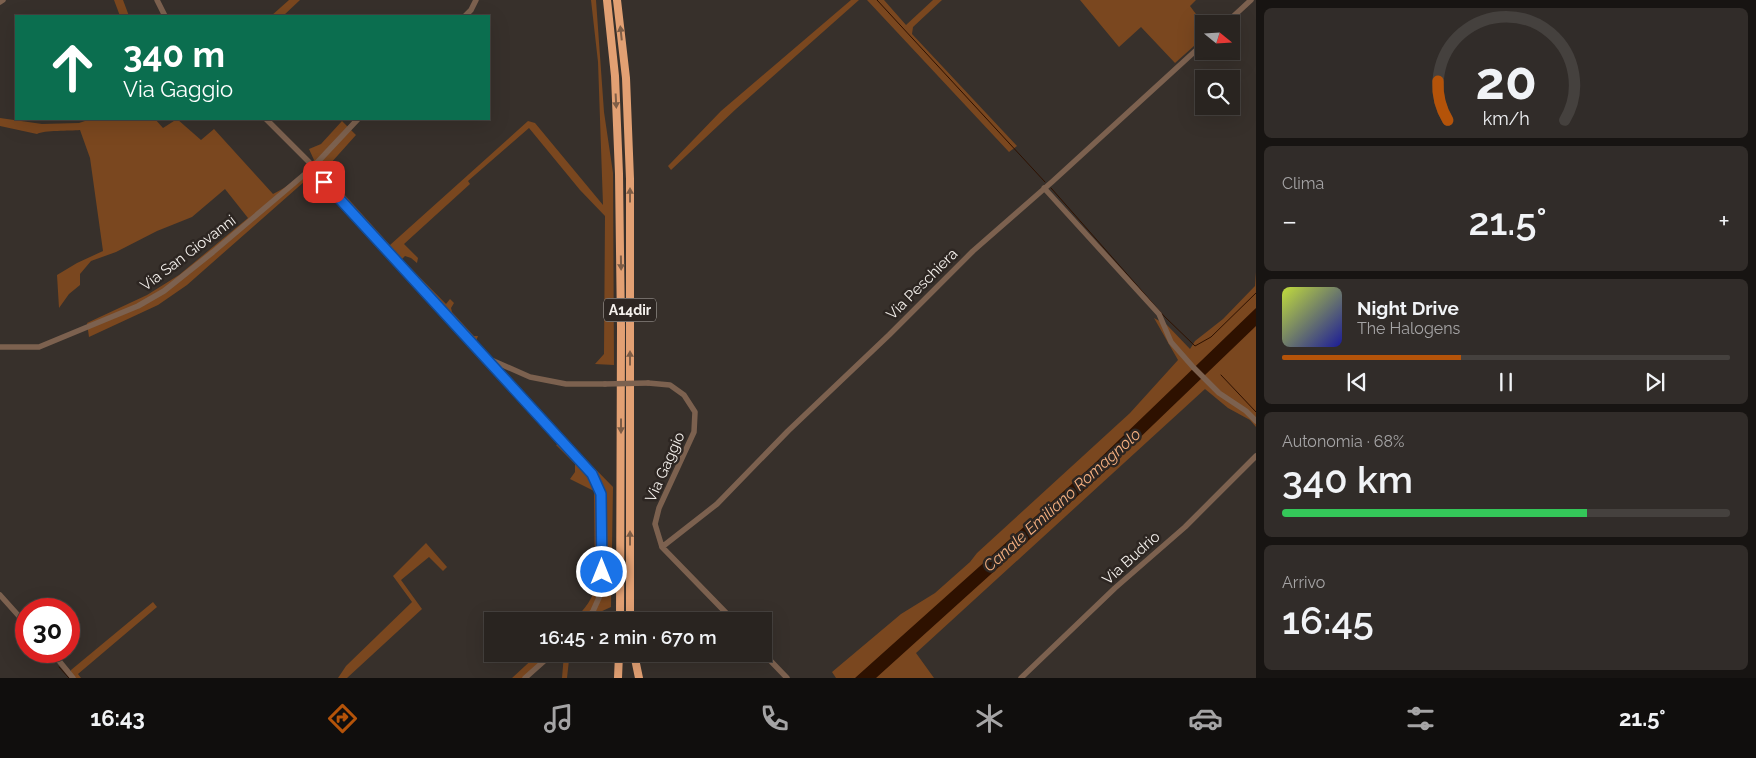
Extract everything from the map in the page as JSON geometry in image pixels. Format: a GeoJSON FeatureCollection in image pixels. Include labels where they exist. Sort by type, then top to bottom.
{"type":"FeatureCollection","features":[{"type":"Feature","properties":{"kind":"highway","name":"A14dir"},"geometry":{"type":"LineString","coordinates":[[607,0],[615,76],[620,174],[622,327],[620,612]]}},
{"type":"Feature","properties":{"kind":"highway","name":"A14dir"},"geometry":{"type":"LineString","coordinates":[[617,0],[626,78],[630,179],[630,612]]}},
{"type":"Feature","properties":{"kind":"highway"},"geometry":{"type":"LineString","coordinates":[[618,678],[619,662]]}},
{"type":"Feature","properties":{"kind":"highway"},"geometry":{"type":"LineString","coordinates":[[636,662],[639,678]]}},
{"type":"Feature","properties":{"kind":"street"},"geometry":{"type":"LineString","coordinates":[[0,2],[4,0]]}},
{"type":"Feature","properties":{"kind":"street"},"geometry":{"type":"LineString","coordinates":[[157,0],[164,15]]}},
{"type":"Feature","properties":{"kind":"street"},"geometry":{"type":"LineString","coordinates":[[466,15],[476,0]]}},
{"type":"Feature","properties":{"kind":"street"},"geometry":{"type":"LineString","coordinates":[[1235,15],[1251,0]]}},
{"type":"Feature","properties":{"kind":"street","name":"Via Peschiera"},"geometry":{"type":"LineString","coordinates":[[662,547],[717,504],[788,430],[888,335],[972,251],[1195,51]]}},
{"type":"Feature","properties":{"kind":"street"},"geometry":{"type":"LineString","coordinates":[[267,120],[310,162],[312,168],[592,474],[601,494],[602,591],[592,612]]}},
{"type":"Feature","properties":{"kind":"street","name":"Via San Giovanni"},"geometry":{"type":"LineString","coordinates":[[0,347],[39,347],[138,306],[164,291],[312,168],[357,120]]}},
{"type":"Feature","properties":{"kind":"street"},"geometry":{"type":"LineString","coordinates":[[1044,188],[1159,314],[1171,342],[1219,393],[1246,411],[1256,421]]}},
{"type":"Feature","properties":{"kind":"street","name":"Via Gaggio"},"geometry":{"type":"LineString","coordinates":[[484,356],[530,377],[566,384],[648,383],[670,385],[684,395],[695,412],[694,432],[659,508],[655,524],[662,547],[725,612]]}},
{"type":"Feature","properties":{"kind":"street","name":"Via Budrio"},"geometry":{"type":"LineString","coordinates":[[1022,678],[1115,588],[1184,527],[1256,456]]}},
{"type":"Feature","properties":{"kind":"street"},"geometry":{"type":"LineString","coordinates":[[0,594],[15,611]]}},
{"type":"Feature","properties":{"kind":"street"},"geometry":{"type":"LineString","coordinates":[[525,678],[543,662]]}},
{"type":"Feature","properties":{"kind":"street"},"geometry":{"type":"LineString","coordinates":[[772,662],[787,678]]}},
{"type":"Feature","properties":{"kind":"street"},"geometry":{"type":"LineString","coordinates":[[61,663],[73,678]]}},
{"type":"Feature","properties":{"kind":"shaded area"},"geometry":{"type":"Polygon","coordinates":[[[114,0],[123,0],[129,15],[120,15],[114,0]]]}},
{"type":"Feature","properties":{"kind":"shaded area"},"geometry":{"type":"Polygon","coordinates":[[[289,0],[300,0],[284,15],[272,15],[289,0]]]}},
{"type":"Feature","properties":{"kind":"shaded area"},"geometry":{"type":"Polygon","coordinates":[[[591,0],[596,0],[604,112],[613,173],[614,365],[595,364],[604,354],[605,216],[580,190],[529,128],[468,181],[470,184],[404,244],[418,258],[417,263],[405,256],[402,259],[446,304],[450,299],[454,303],[451,308],[452,312],[474,336],[478,336],[472,351],[314,179],[305,181],[187,285],[158,305],[89,337],[87,323],[147,295],[179,275],[248,218],[225,189],[192,217],[157,231],[116,252],[91,261],[80,274],[80,285],[69,294],[59,308],[57,275],[103,251],[90,158],[80,130],[51,131],[37,134],[0,126],[0,118],[42,124],[79,123],[88,120],[156,120],[163,128],[178,120],[201,140],[214,129],[273,194],[290,184],[306,170],[314,160],[309,149],[321,144],[342,121],[356,135],[330,164],[325,173],[390,245],[528,121],[535,123],[603,205],[598,62],[591,0]]]}},
{"type":"Feature","properties":{"kind":"shaded area"},"geometry":{"type":"Polygon","coordinates":[[[851,0],[859,0],[736,109],[671,170],[668,166],[721,111],[851,0]]]}},
{"type":"Feature","properties":{"kind":"shaded area"},"geometry":{"type":"Polygon","coordinates":[[[867,0],[884,0],[906,25],[933,0],[942,0],[913,27],[912,34],[1017,146],[1009,152],[867,0]]]}},
{"type":"Feature","properties":{"kind":"shaded area"},"geometry":{"type":"Polygon","coordinates":[[[1080,0],[1196,0],[1190,6],[1197,15],[1195,15],[1195,45],[1175,63],[1141,27],[1119,47],[1080,0]]]}},
{"type":"Feature","properties":{"kind":"shaded area"},"geometry":{"type":"Polygon","coordinates":[[[1256,272],[1256,427],[1250,420],[1228,408],[1205,389],[916,653],[934,678],[836,678],[832,672],[901,614],[935,593],[970,562],[977,553],[1130,413],[1178,360],[1154,318],[1167,325],[1190,349],[1195,341],[1223,319],[1255,286],[1256,272]]]}},
{"type":"Feature","properties":{"kind":"shaded area"},"geometry":{"type":"Polygon","coordinates":[[[566,439],[613,487],[611,607],[600,612],[582,612],[595,589],[594,491],[570,479],[575,472],[575,464],[556,445],[566,439]]]}},
{"type":"Feature","properties":{"kind":"shaded area"},"geometry":{"type":"Polygon","coordinates":[[[426,543],[447,567],[443,571],[429,557],[401,580],[422,609],[347,678],[338,678],[346,666],[412,602],[393,576],[426,543]]]}},
{"type":"Feature","properties":{"kind":"shaded area"},"geometry":{"type":"Polygon","coordinates":[[[153,602],[157,607],[78,674],[81,678],[70,678],[71,670],[153,602]]]}},
{"type":"Feature","properties":{"kind":"shaded area"},"geometry":{"type":"Polygon","coordinates":[[[529,662],[545,662],[528,678],[512,678],[529,662]]]}},
{"type":"Feature","properties":{"kind":"shaded area"},"geometry":{"type":"Polygon","coordinates":[[[563,662],[569,662],[567,678],[562,678],[563,662]]]}},
{"type":"Feature","properties":{"kind":"water","name":"Canale Emiliano Romagnolo"},"geometry":{"type":"Polygon","coordinates":[[[1256,308],[1256,326],[1102,474],[876,678],[855,678],[1093,465],[1256,308]]]}},
{"type":"Feature","properties":{"kind":"waterway"},"geometry":{"type":"LineString","coordinates":[[877,0],[1045,182]]}},
{"type":"Feature","properties":{"kind":"waterway"},"geometry":{"type":"LineString","coordinates":[[1051,188],[1164,316],[1195,346],[1211,337],[1256,293]]}},
{"type":"Feature","properties":{"kind":"waterway"},"geometry":{"type":"LineString","coordinates":[[1221,375],[1256,412]]}},
{"type":"Feature","properties":{"kind":"waterway"},"geometry":{"type":"LineString","coordinates":[[59,667],[69,678]]}},
{"type":"Feature","properties":{"kind":"route"},"geometry":{"type":"LineString","coordinates":[[324,182],[592,474],[601,494],[602,572]]}}]}
